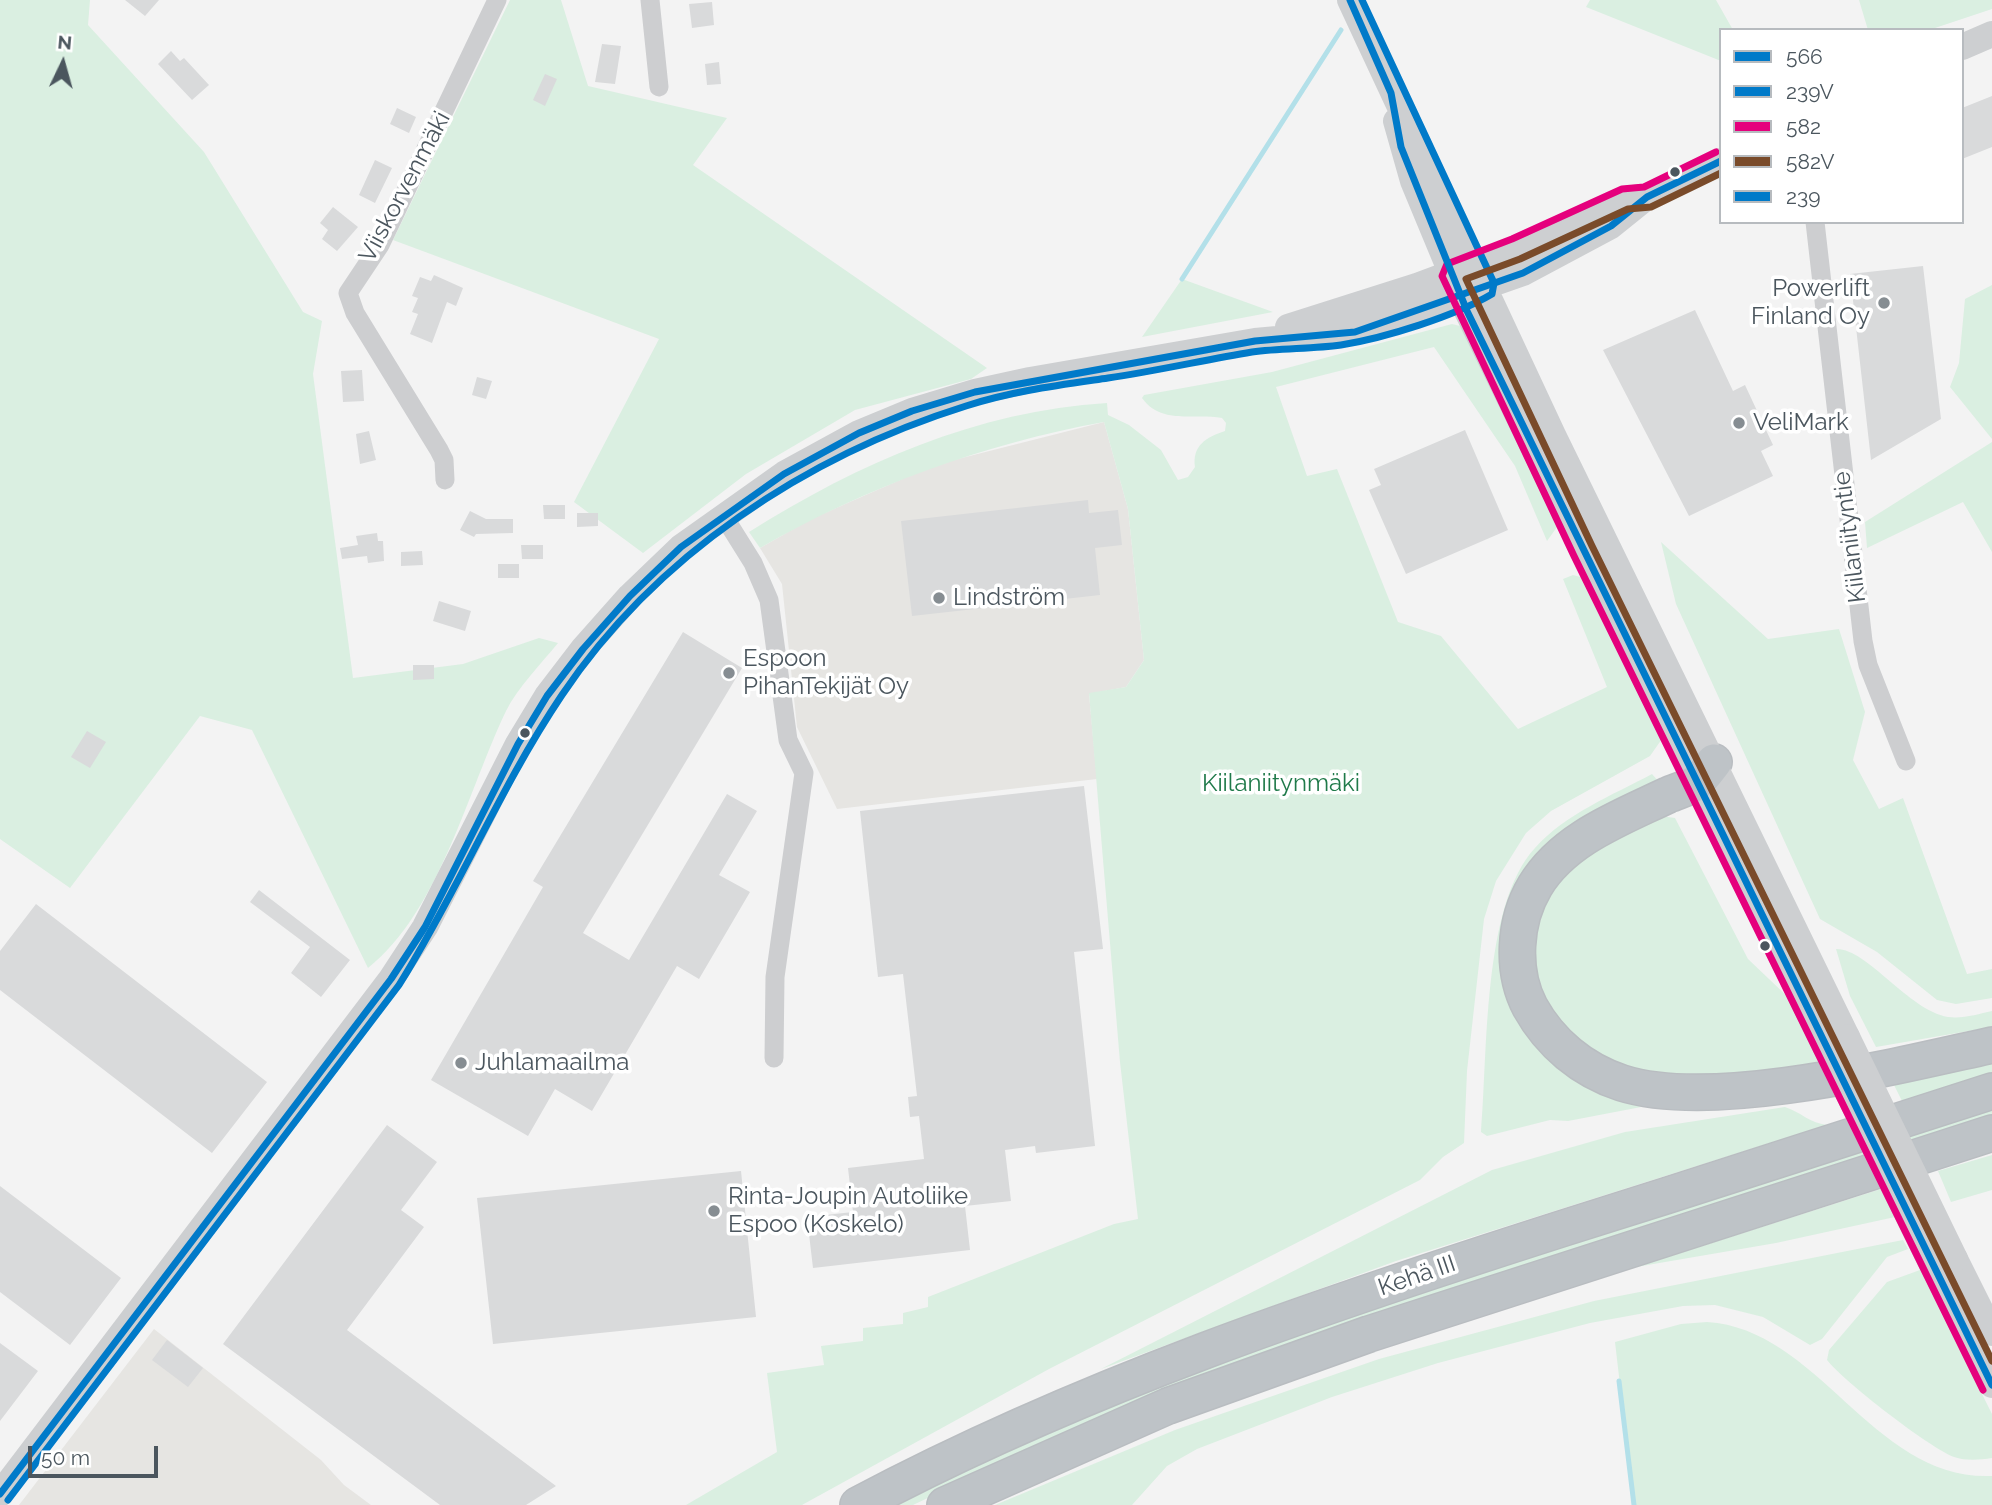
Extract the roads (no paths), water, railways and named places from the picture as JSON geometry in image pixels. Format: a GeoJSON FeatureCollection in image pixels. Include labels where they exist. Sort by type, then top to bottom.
{"type":"FeatureCollection","features":[{"type":"Feature","properties":{"kind":"highway"},"geometry":{"type":"LineString","coordinates":[[1706,772],[1586,836],[1554,859],[1527,900],[1518,941],[1518,970],[1525,998],[1540,1024],[1562,1049],[1593,1071],[1623,1083],[1658,1090],[1737,1091],[1859,1072],[1992,1045]]}},
{"type":"Feature","properties":{"kind":"highway","name":"Kehä III"},"geometry":{"type":"LineString","coordinates":[[858,1505],[922,1471],[1070,1404],[1261,1328],[1992,1091]]}},
{"type":"Feature","properties":{"kind":"highway","name":"Kehä III"},"geometry":{"type":"LineString","coordinates":[[945,1505],[1168,1406],[1369,1334],[1992,1133]]}},
{"type":"Feature","properties":{"kind":"main road"},"geometry":{"type":"LineString","coordinates":[[1350,0],[1468,280],[1944,1264],[1992,1385]]}},
{"type":"Feature","properties":{"kind":"main road"},"geometry":{"type":"LineString","coordinates":[[1964,46],[1992,34]]}},
{"type":"Feature","properties":{"kind":"main road"},"geometry":{"type":"LineString","coordinates":[[0,1494],[391,978],[425,928],[512,755],[547,696],[583,649],[630,596],[681,547],[723,515],[823,452],[912,411],[1030,380],[1255,341],[1281,329],[1468,280],[1625,199],[1647,197],[1719,163]]}},
{"type":"Feature","properties":{"kind":"main road"},"geometry":{"type":"LineString","coordinates":[[1944,1264],[1992,1333]]}},
{"type":"Feature","properties":{"kind":"street","name":"Viiskorvenmäki"},"geometry":{"type":"LineString","coordinates":[[445,480],[444,460],[355,313],[348,293],[380,245],[497,0]]}},
{"type":"Feature","properties":{"kind":"street"},"geometry":{"type":"LineString","coordinates":[[650,0],[659,87]]}},
{"type":"Feature","properties":{"kind":"street","name":"Kiilaniityntie"},"geometry":{"type":"LineString","coordinates":[[1815,224],[1863,640],[1868,665],[1906,761]]}},
{"type":"Feature","properties":{"kind":"street"},"geometry":{"type":"LineString","coordinates":[[723,515],[753,563],[769,600],[788,740],[804,773],[775,978],[774,1058]]}},
{"type":"Feature","properties":{"kind":"waterway"},"geometry":{"type":"LineString","coordinates":[[1182,279],[1341,30]]}},
{"type":"Feature","properties":{"kind":"waterway"},"geometry":{"type":"LineString","coordinates":[[1619,1381],[1634,1505]]}},
{"type":"Feature","properties":{"kind":"place","name":"Powerlift Finland Oy"},"geometry":{"type":"Point","coordinates":[1884,303]}},
{"type":"Feature","properties":{"kind":"place","name":"VeliMark"},"geometry":{"type":"Point","coordinates":[1739,423]}},
{"type":"Feature","properties":{"kind":"place","name":"Lindström"},"geometry":{"type":"Point","coordinates":[939,598]}},
{"type":"Feature","properties":{"kind":"place","name":"Espoon PihanTekijät Oy"},"geometry":{"type":"Point","coordinates":[729,673]}},
{"type":"Feature","properties":{"kind":"place","name":"Juhlamaailma"},"geometry":{"type":"Point","coordinates":[461,1063]}},
{"type":"Feature","properties":{"kind":"place","name":"Rinta-Joupin Autoliike Espoo (Koskelo)"},"geometry":{"type":"Point","coordinates":[714,1211]}},
{"type":"Feature","properties":{"kind":"park label","name":"Kiilaniitynmäki"},"geometry":{"type":"Point","coordinates":[1281,784]}}]}
